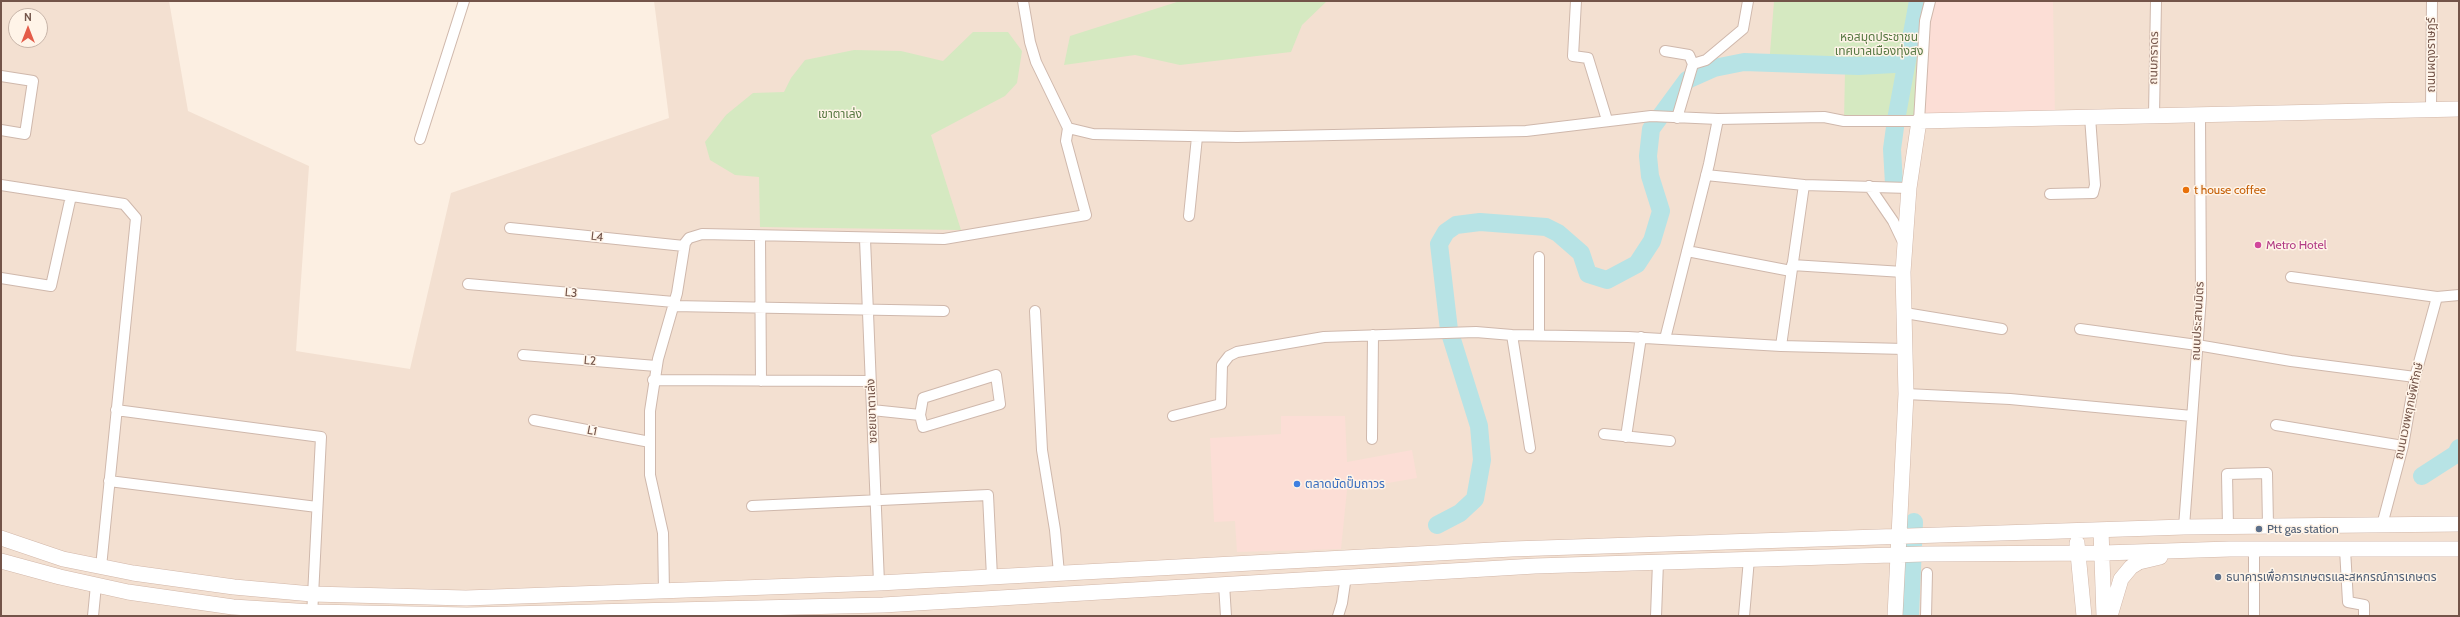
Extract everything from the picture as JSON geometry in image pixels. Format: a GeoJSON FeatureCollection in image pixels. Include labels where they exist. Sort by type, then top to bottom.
{"type":"FeatureCollection","features":[{"type":"Feature","properties":{"kind":"main road"},"geometry":{"type":"LineString","coordinates":[[1895,616],[1903,536],[1906,394],[1903,272],[1903,188],[1919,121],[2459,109]]}},
{"type":"Feature","properties":{"kind":"main road"},"geometry":{"type":"LineString","coordinates":[[1,538],[63,559],[101,567],[227,586],[312,594],[466,598],[879,583],[1512,549],[2184,527],[2459,524]]}},
{"type":"Feature","properties":{"kind":"main road"},"geometry":{"type":"LineString","coordinates":[[2077,530],[2079,582],[2084,616]]}},
{"type":"Feature","properties":{"kind":"main road"},"geometry":{"type":"LineString","coordinates":[[2102,530],[2104,616]]}},
{"type":"Feature","properties":{"kind":"main road"},"geometry":{"type":"LineString","coordinates":[[1,561],[128,592],[233,607],[312,614],[467,615],[883,610],[1224,584],[1527,566],[1902,554],[2039,552],[2103,553],[2230,549],[2459,548]]}},
{"type":"Feature","properties":{"kind":"main road"},"geometry":{"type":"LineString","coordinates":[[2110,616],[2121,579],[2131,567],[2139,562],[2153,558],[2230,549]]}},
{"type":"Feature","properties":{"kind":"main road"},"geometry":{"type":"LineString","coordinates":[[2039,552],[2053,554],[2067,559],[2075,569],[2079,582]]}},
{"type":"Feature","properties":{"kind":"street"},"geometry":{"type":"LineString","coordinates":[[420,139],[464,1]]}},
{"type":"Feature","properties":{"kind":"street"},"geometry":{"type":"LineString","coordinates":[[664,592],[663,533],[650,476],[650,411],[656,366],[674,304],[684,246],[689,238],[702,234],[918,240],[961,237],[1086,215],[1066,141],[1068,128],[1036,62],[1030,42],[1023,1]]}},
{"type":"Feature","properties":{"kind":"street"},"geometry":{"type":"LineString","coordinates":[[1576,1],[1573,56],[1588,58],[1607,120]]}},
{"type":"Feature","properties":{"kind":"street"},"geometry":{"type":"LineString","coordinates":[[1692,68],[1706,60],[1743,29],[1748,1]]}},
{"type":"Feature","properties":{"kind":"street"},"geometry":{"type":"LineString","coordinates":[[1068,128],[1093,134],[1196,136],[1493,133],[1526,131],[1607,120],[1651,116],[1718,119],[1824,117],[1844,121],[1919,121],[1924,28],[1930,1]]}},
{"type":"Feature","properties":{"kind":"street","name":"ถนนภราดร"},"geometry":{"type":"LineString","coordinates":[[2154,115],[2156,1]]}},
{"type":"Feature","properties":{"kind":"street","name":"ถนนผดุงราษฎร์"},"geometry":{"type":"LineString","coordinates":[[2431,110],[2432,1]]}},
{"type":"Feature","properties":{"kind":"street"},"geometry":{"type":"LineString","coordinates":[[1665,51],[1689,55],[1692,68],[1686,90],[1674,117]]}},
{"type":"Feature","properties":{"kind":"street"},"geometry":{"type":"LineString","coordinates":[[1,76],[33,81],[25,134],[1,130]]}},
{"type":"Feature","properties":{"kind":"street","name":"ถนนประสานมิตร"},"geometry":{"type":"LineString","coordinates":[[2184,527],[2201,297],[2200,114]]}},
{"type":"Feature","properties":{"kind":"street"},"geometry":{"type":"LineString","coordinates":[[2050,194],[2093,192],[2096,185],[2090,117]]}},
{"type":"Feature","properties":{"kind":"street"},"geometry":{"type":"LineString","coordinates":[[1665,339],[1706,175],[1718,119]]}},
{"type":"Feature","properties":{"kind":"street"},"geometry":{"type":"LineString","coordinates":[[1189,216],[1196,136]]}},
{"type":"Feature","properties":{"kind":"street"},"geometry":{"type":"LineString","coordinates":[[1706,175],[1804,185],[1903,188]]}},
{"type":"Feature","properties":{"kind":"street"},"geometry":{"type":"LineString","coordinates":[[1,185],[124,204],[136,218],[101,567]]}},
{"type":"Feature","properties":{"kind":"street"},"geometry":{"type":"LineString","coordinates":[[1780,346],[1804,185]]}},
{"type":"Feature","properties":{"kind":"street"},"geometry":{"type":"LineString","coordinates":[[1873,186],[1893,222],[1904,246]]}},
{"type":"Feature","properties":{"kind":"street"},"geometry":{"type":"LineString","coordinates":[[1,278],[51,286],[71,196]]}},
{"type":"Feature","properties":{"kind":"street","name":"L4"},"geometry":{"type":"LineString","coordinates":[[510,228],[684,246]]}},
{"type":"Feature","properties":{"kind":"street"},"geometry":{"type":"LineString","coordinates":[[760,236],[761,381]]}},
{"type":"Feature","properties":{"kind":"street","name":"ซอยเขาตาเล่ง"},"geometry":{"type":"LineString","coordinates":[[865,239],[879,583]]}},
{"type":"Feature","properties":{"kind":"street"},"geometry":{"type":"LineString","coordinates":[[1687,251],[1792,268],[1903,272]]}},
{"type":"Feature","properties":{"kind":"street"},"geometry":{"type":"LineString","coordinates":[[1539,257],[1539,335]]}},
{"type":"Feature","properties":{"kind":"street"},"geometry":{"type":"LineString","coordinates":[[2291,278],[2437,297],[2459,295]]}},
{"type":"Feature","properties":{"kind":"street","name":"L3"},"geometry":{"type":"LineString","coordinates":[[468,284],[674,304],[944,311]]}},
{"type":"Feature","properties":{"kind":"street","name":"ถนนเวชพฤกษ์พิทักษ์"},"geometry":{"type":"LineString","coordinates":[[2382,525],[2403,446],[2415,377],[2437,297]]}},
{"type":"Feature","properties":{"kind":"street"},"geometry":{"type":"LineString","coordinates":[[1035,311],[1042,450],[1059,573]]}},
{"type":"Feature","properties":{"kind":"street"},"geometry":{"type":"LineString","coordinates":[[1905,313],[2002,330]]}},
{"type":"Feature","properties":{"kind":"street"},"geometry":{"type":"LineString","coordinates":[[2080,329],[2197,345],[2291,361],[2415,377]]}},
{"type":"Feature","properties":{"kind":"street"},"geometry":{"type":"LineString","coordinates":[[1173,416],[1221,404],[1222,365],[1229,356],[1237,352],[1324,337],[1476,332],[1512,335],[1641,337],[1780,346],[1905,349]]}},
{"type":"Feature","properties":{"kind":"street"},"geometry":{"type":"LineString","coordinates":[[1372,438],[1373,335]]}},
{"type":"Feature","properties":{"kind":"street"},"geometry":{"type":"LineString","coordinates":[[1512,335],[1530,448]]}},
{"type":"Feature","properties":{"kind":"street"},"geometry":{"type":"LineString","coordinates":[[1626,437],[1641,337]]}},
{"type":"Feature","properties":{"kind":"street","name":"L2"},"geometry":{"type":"LineString","coordinates":[[523,355],[656,366]]}},
{"type":"Feature","properties":{"kind":"street"},"geometry":{"type":"LineString","coordinates":[[996,375],[1000,404],[923,427],[920,415],[923,398],[996,375]]}},
{"type":"Feature","properties":{"kind":"street"},"geometry":{"type":"LineString","coordinates":[[654,380],[871,381]]}},
{"type":"Feature","properties":{"kind":"street"},"geometry":{"type":"LineString","coordinates":[[1906,394],[2033,400],[2192,416]]}},
{"type":"Feature","properties":{"kind":"street"},"geometry":{"type":"LineString","coordinates":[[116,410],[321,437],[312,614]]}},
{"type":"Feature","properties":{"kind":"street"},"geometry":{"type":"LineString","coordinates":[[872,410],[920,415]]}},
{"type":"Feature","properties":{"kind":"street","name":"L1"},"geometry":{"type":"LineString","coordinates":[[534,420],[650,442]]}},
{"type":"Feature","properties":{"kind":"street"},"geometry":{"type":"LineString","coordinates":[[2276,425],[2403,446]]}},
{"type":"Feature","properties":{"kind":"street"},"geometry":{"type":"LineString","coordinates":[[1604,434],[1670,441]]}},
{"type":"Feature","properties":{"kind":"street"},"geometry":{"type":"LineString","coordinates":[[2228,527],[2227,474],[2267,473],[2268,525]]}},
{"type":"Feature","properties":{"kind":"street"},"geometry":{"type":"LineString","coordinates":[[109,481],[317,507]]}},
{"type":"Feature","properties":{"kind":"street"},"geometry":{"type":"LineString","coordinates":[[752,506],[988,495],[992,577]]}},
{"type":"Feature","properties":{"kind":"street"},"geometry":{"type":"LineString","coordinates":[[2254,549],[2254,616]]}},
{"type":"Feature","properties":{"kind":"street"},"geometry":{"type":"LineString","coordinates":[[2346,549],[2348,602],[2364,605],[2364,616]]}},
{"type":"Feature","properties":{"kind":"street"},"geometry":{"type":"LineString","coordinates":[[1744,616],[1749,559]]}},
{"type":"Feature","properties":{"kind":"street"},"geometry":{"type":"LineString","coordinates":[[1656,616],[1658,562]]}},
{"type":"Feature","properties":{"kind":"street"},"geometry":{"type":"LineString","coordinates":[[1926,616],[1927,573]]}},
{"type":"Feature","properties":{"kind":"street"},"geometry":{"type":"LineString","coordinates":[[1338,616],[1345,590],[1346,576]]}},
{"type":"Feature","properties":{"kind":"street"},"geometry":{"type":"LineString","coordinates":[[1224,584],[1226,616]]}},
{"type":"Feature","properties":{"kind":"street"},"geometry":{"type":"LineString","coordinates":[[93,616],[96,585]]}},
{"type":"Feature","properties":{"kind":"shaded area"},"geometry":{"type":"Polygon","coordinates":[[[1,1],[169,1],[188,111],[309,166],[296,351],[410,369],[451,193],[669,118],[654,1],[2459,1],[2459,616],[1,616],[1,1]]]}},
{"type":"Feature","properties":{"kind":"shaded area"},"geometry":{"type":"Polygon","coordinates":[[[1930,1],[2053,1],[2055,118],[1919,121],[1930,1]]]}},
{"type":"Feature","properties":{"kind":"shaded area","name":"ตลาดนัดปั๊มถาวร"},"geometry":{"type":"Polygon","coordinates":[[[1281,416],[1345,416],[1347,462],[1412,450],[1417,478],[1347,490],[1341,549],[1237,552],[1235,521],[1214,522],[1210,438],[1281,434],[1281,416]]]}},
{"type":"Feature","properties":{"kind":"green space"},"geometry":{"type":"Polygon","coordinates":[[[1180,1],[1327,1],[1302,25],[1291,52],[1180,65],[1135,55],[1064,65],[1070,36],[1180,1]]]}},
{"type":"Feature","properties":{"kind":"green space","name":"หอสมุดประชาชน เทศบาลเมืองทุ่งสง"},"geometry":{"type":"Polygon","coordinates":[[[1774,1],[1930,1],[1919,121],[1844,121],[1845,71],[1769,66],[1774,1]]]}},
{"type":"Feature","properties":{"kind":"green space","name":"เขาตาเล่ง"},"geometry":{"type":"Polygon","coordinates":[[[973,32],[1008,32],[1022,51],[1017,83],[1005,96],[931,135],[961,230],[760,227],[759,177],[735,175],[710,160],[705,142],[726,115],[753,93],[784,92],[791,78],[805,60],[854,50],[901,51],[943,61],[973,32]]]}},
{"type":"Feature","properties":{"kind":"waterway"},"geometry":{"type":"LineString","coordinates":[[1894,184],[1892,149],[1918,1]]}},
{"type":"Feature","properties":{"kind":"waterway"},"geometry":{"type":"LineString","coordinates":[[1437,525],[1460,513],[1475,499],[1482,460],[1479,426],[1449,330],[1439,244],[1446,232],[1456,225],[1480,222],[1546,227],[1558,233],[1581,253],[1588,274],[1607,280],[1637,264],[1652,241],[1661,211],[1650,176],[1648,156],[1651,129],[1687,80],[1714,68],[1744,62],[1858,66],[1894,64],[1906,60]]}},
{"type":"Feature","properties":{"kind":"waterway"},"geometry":{"type":"LineString","coordinates":[[2422,476],[2456,454],[2459,448]]}},
{"type":"Feature","properties":{"kind":"waterway"},"geometry":{"type":"LineString","coordinates":[[1910,616],[1914,522]]}},
{"type":"Feature","properties":{"kind":"place","name":"t house coffee"},"geometry":{"type":"Point","coordinates":[2186,190]}},
{"type":"Feature","properties":{"kind":"place","name":"Metro Hotel"},"geometry":{"type":"Point","coordinates":[2258,245]}},
{"type":"Feature","properties":{"kind":"place","name":"ตลาดนัดปั๊มถาวร"},"geometry":{"type":"Point","coordinates":[1297,484]}},
{"type":"Feature","properties":{"kind":"place","name":"Ptt gas station"},"geometry":{"type":"Point","coordinates":[2259,529]}},
{"type":"Feature","properties":{"kind":"place","name":"ธนาคารเพื่อการเกษตรและสหกรณ์การเกษตร"},"geometry":{"type":"Point","coordinates":[2218,577]}}]}
